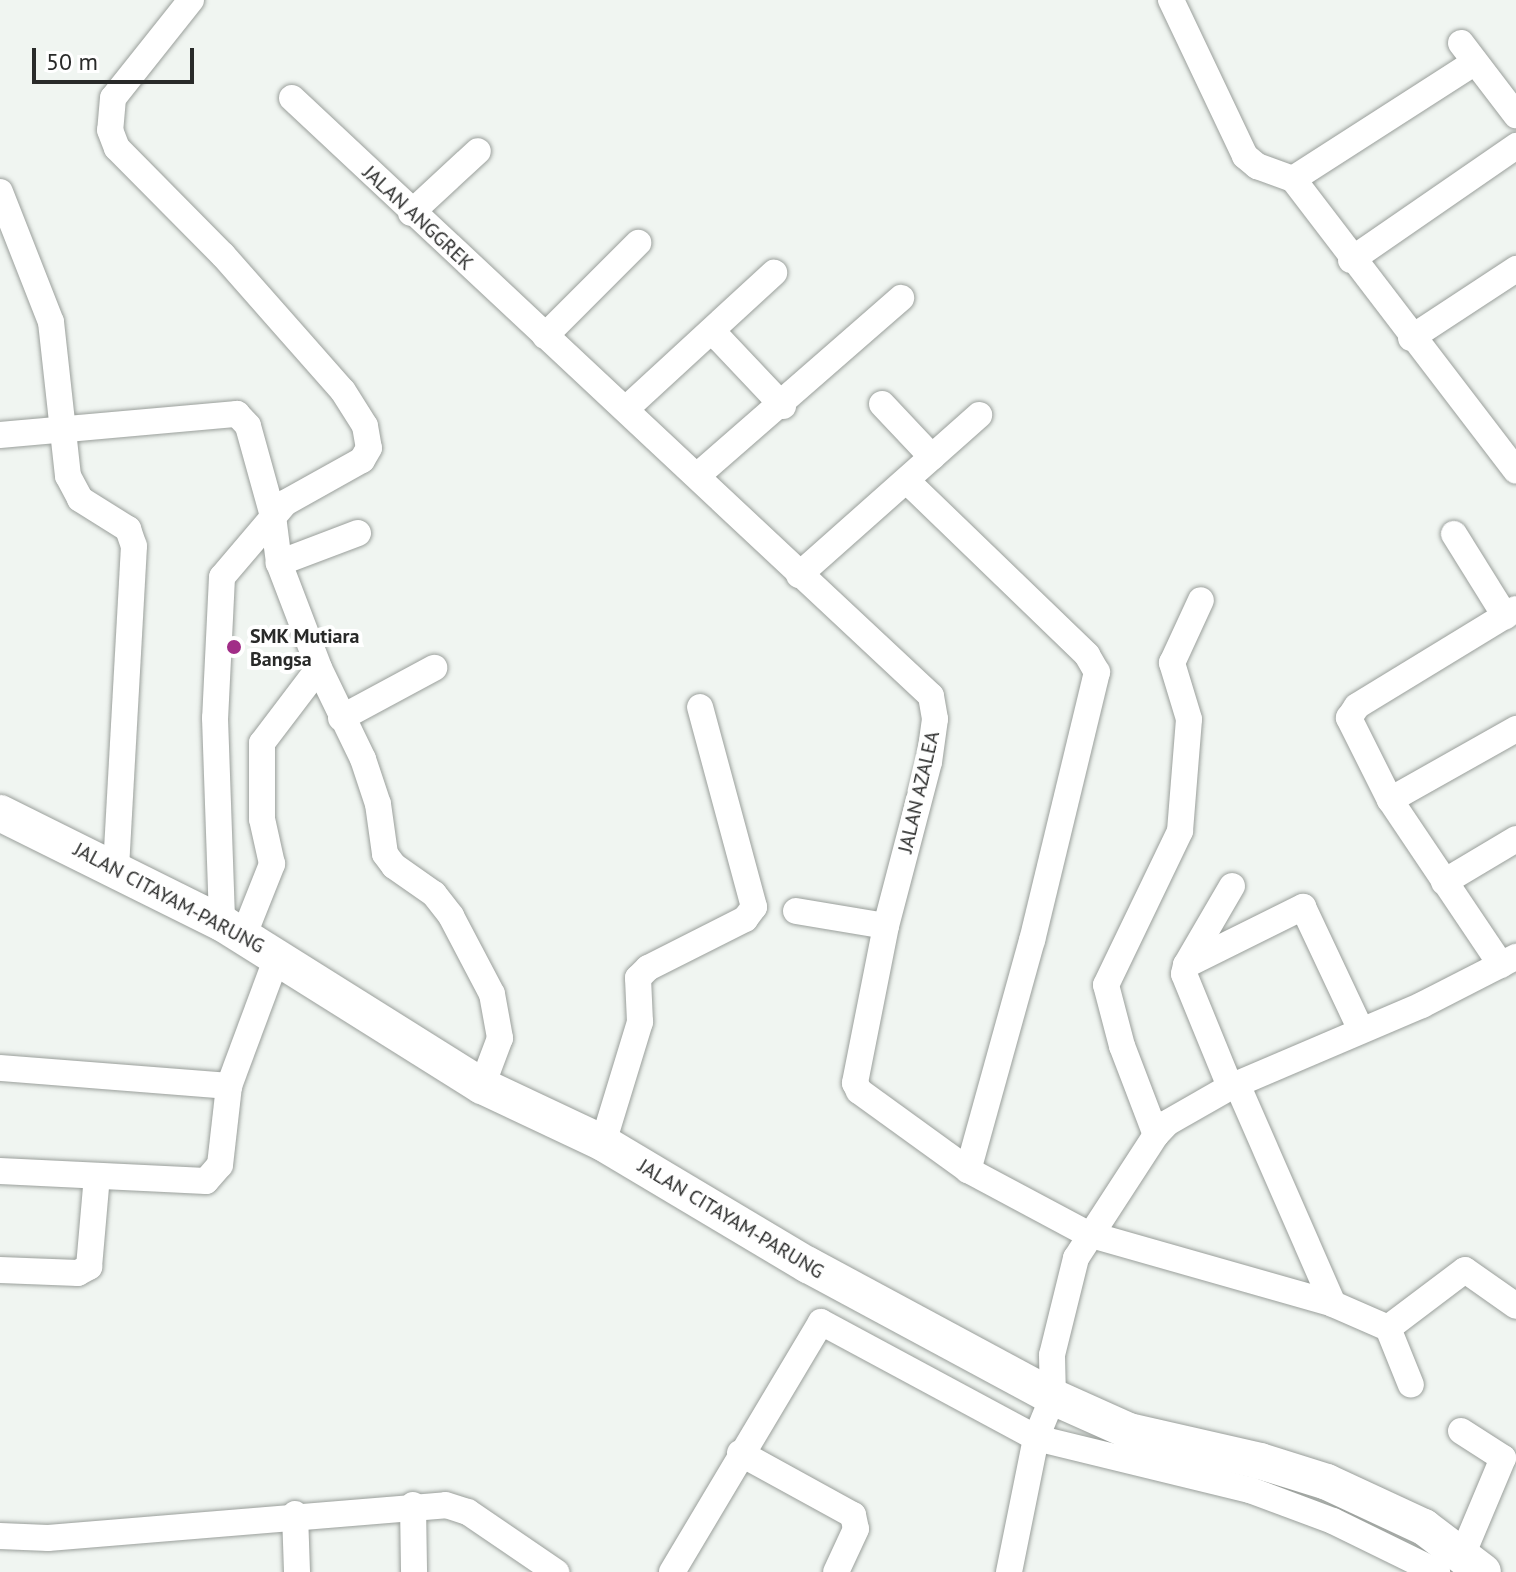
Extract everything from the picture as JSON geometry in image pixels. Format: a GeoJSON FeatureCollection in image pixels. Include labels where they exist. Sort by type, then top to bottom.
{"type":"FeatureCollection","features":[{"type":"Feature","properties":{"kind":"main road","name":"JALAN CITAYAM-PARUNG"},"geometry":{"type":"LineString","coordinates":[[0,813],[116,866],[233,930],[482,1086],[603,1143],[808,1265],[1053,1397],[1129,1431],[1327,1482],[1424,1527],[1461,1566]]}},
{"type":"Feature","properties":{"kind":"street"},"geometry":{"type":"LineString","coordinates":[[191,0],[113,98],[110,130],[117,148],[223,255],[343,391],[368,435],[369,448],[362,460],[293,496],[222,577],[215,718],[233,930]]}},
{"type":"Feature","properties":{"kind":"street"},"geometry":{"type":"LineString","coordinates":[[1171,0],[1245,156],[1257,166],[1293,179],[1351,260],[1516,471]]}},
{"type":"Feature","properties":{"kind":"street"},"geometry":{"type":"LineString","coordinates":[[1293,179],[1468,53],[1515,109]]}},
{"type":"Feature","properties":{"kind":"street","name":"JALAN ANGGREK"},"geometry":{"type":"LineString","coordinates":[[292,98],[545,336]]}},
{"type":"Feature","properties":{"kind":"street"},"geometry":{"type":"LineString","coordinates":[[1351,260],[1516,146]]}},
{"type":"Feature","properties":{"kind":"street"},"geometry":{"type":"LineString","coordinates":[[411,213],[478,151]]}},
{"type":"Feature","properties":{"kind":"street"},"geometry":{"type":"LineString","coordinates":[[0,192],[51,322],[68,476],[80,499],[128,529],[134,546],[116,866]]}},
{"type":"Feature","properties":{"kind":"street"},"geometry":{"type":"LineString","coordinates":[[545,336],[638,243]]}},
{"type":"Feature","properties":{"kind":"street"},"geometry":{"type":"LineString","coordinates":[[1411,338],[1516,269]]}},
{"type":"Feature","properties":{"kind":"street"},"geometry":{"type":"LineString","coordinates":[[627,408],[774,273]]}},
{"type":"Feature","properties":{"kind":"street"},"geometry":{"type":"LineString","coordinates":[[697,476],[783,406],[901,298]]}},
{"type":"Feature","properties":{"kind":"street"},"geometry":{"type":"LineString","coordinates":[[713,332],[783,406]]}},
{"type":"Feature","properties":{"kind":"street","name":"JALAN AZALEA"},"geometry":{"type":"LineString","coordinates":[[545,336],[627,408],[799,575],[920,682],[935,704],[929,762],[886,926],[855,1087],[968,1170],[1088,1234],[1333,1304],[1388,1328]]}},
{"type":"Feature","properties":{"kind":"street"},"geometry":{"type":"LineString","coordinates":[[882,404],[932,457]]}},
{"type":"Feature","properties":{"kind":"street"},"geometry":{"type":"LineString","coordinates":[[0,435],[237,414],[248,426],[273,516],[279,563],[319,668],[363,759],[378,804],[385,854],[394,866],[434,894],[492,994],[500,1038],[482,1086]]}},
{"type":"Feature","properties":{"kind":"street"},"geometry":{"type":"LineString","coordinates":[[799,575],[908,482],[979,415]]}},
{"type":"Feature","properties":{"kind":"street"},"geometry":{"type":"LineString","coordinates":[[908,482],[1087,655],[1097,672],[968,1170]]}},
{"type":"Feature","properties":{"kind":"street"},"geometry":{"type":"LineString","coordinates":[[279,563],[358,533]]}},
{"type":"Feature","properties":{"kind":"street"},"geometry":{"type":"LineString","coordinates":[[1009,1572],[1036,1438],[1053,1397],[1052,1355],[1062,1309],[1088,1234],[1156,1135],[1167,1123],[1233,1085],[1361,1030],[1508,961],[1444,882],[1390,800],[1353,731],[1351,712],[1511,612],[1454,534]]}},
{"type":"Feature","properties":{"kind":"street"},"geometry":{"type":"LineString","coordinates":[[1156,1135],[1122,1046],[1106,985],[1180,831],[1189,719],[1172,655],[1201,600]]}},
{"type":"Feature","properties":{"kind":"street"},"geometry":{"type":"LineString","coordinates":[[233,930],[272,864],[262,819],[264,734],[291,711],[319,668]]}},
{"type":"Feature","properties":{"kind":"street"},"geometry":{"type":"LineString","coordinates":[[341,718],[434,668]]}},
{"type":"Feature","properties":{"kind":"street"},"geometry":{"type":"LineString","coordinates":[[603,1143],[640,1022],[638,978],[648,968],[745,919],[754,907],[700,707]]}},
{"type":"Feature","properties":{"kind":"street"},"geometry":{"type":"LineString","coordinates":[[1390,800],[1516,729]]}},
{"type":"Feature","properties":{"kind":"street"},"geometry":{"type":"LineString","coordinates":[[1444,882],[1516,839]]}},
{"type":"Feature","properties":{"kind":"street"},"geometry":{"type":"LineString","coordinates":[[1232,886],[1186,965],[1184,974],[1333,1304]]}},
{"type":"Feature","properties":{"kind":"street"},"geometry":{"type":"LineString","coordinates":[[1186,965],[1303,907],[1361,1030]]}},
{"type":"Feature","properties":{"kind":"street"},"geometry":{"type":"LineString","coordinates":[[796,911],[886,926]]}},
{"type":"Feature","properties":{"kind":"street"},"geometry":{"type":"LineString","coordinates":[[0,1171],[195,1182],[213,1178],[220,1165],[229,1086],[277,957]]}},
{"type":"Feature","properties":{"kind":"street"},"geometry":{"type":"LineString","coordinates":[[0,1068],[229,1086]]}},
{"type":"Feature","properties":{"kind":"street"},"geometry":{"type":"LineString","coordinates":[[0,1270],[78,1273],[89,1267],[97,1176]]}},
{"type":"Feature","properties":{"kind":"street"},"geometry":{"type":"LineString","coordinates":[[1411,1385],[1388,1328],[1465,1270],[1516,1306]]}},
{"type":"Feature","properties":{"kind":"street"},"geometry":{"type":"LineString","coordinates":[[672,1572],[740,1453],[821,1322],[1036,1438],[1250,1490],[1461,1566],[1510,1451],[1461,1431]]}},
{"type":"Feature","properties":{"kind":"street"},"geometry":{"type":"LineString","coordinates":[[740,1453],[853,1515],[856,1529],[836,1572]]}},
{"type":"Feature","properties":{"kind":"street"},"geometry":{"type":"LineString","coordinates":[[413,1505],[414,1572]]}},
{"type":"Feature","properties":{"kind":"street"},"geometry":{"type":"LineString","coordinates":[[0,1536],[155,1530],[295,1514],[446,1505],[468,1512],[556,1572]]}},
{"type":"Feature","properties":{"kind":"street"},"geometry":{"type":"LineString","coordinates":[[295,1514],[297,1572]]}},
{"type":"Feature","properties":{"kind":"place","name":"SMK Mutiara Bangsa"},"geometry":{"type":"Point","coordinates":[234,647]}}]}
